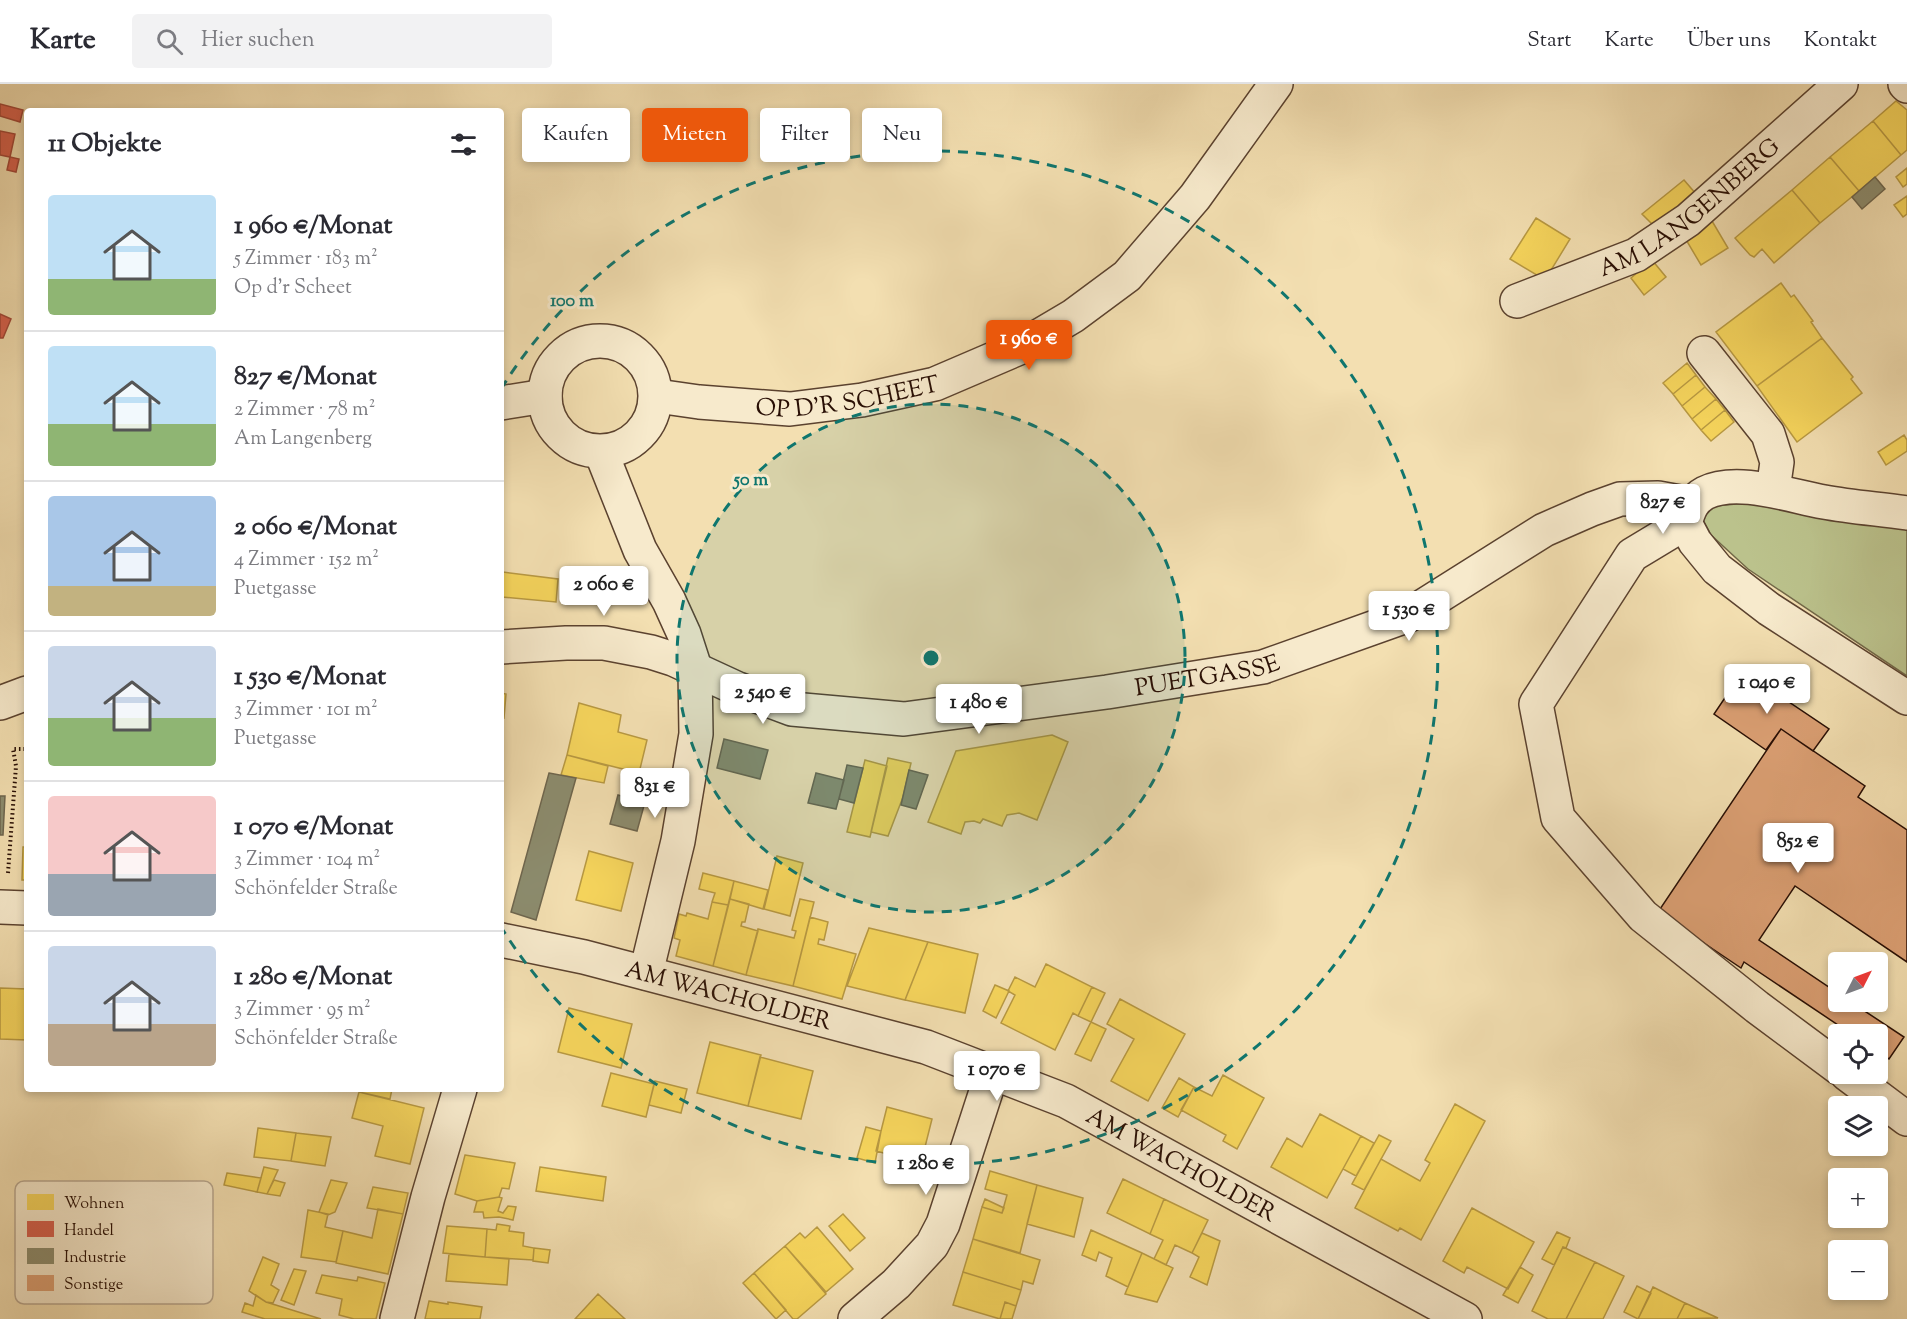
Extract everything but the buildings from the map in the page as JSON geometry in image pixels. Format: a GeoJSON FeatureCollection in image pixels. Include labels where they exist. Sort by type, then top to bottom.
{"type":"FeatureCollection","features":[{"type":"Feature","properties":{"kind":"street","name":"OP D’R SCHEET"},"geometry":{"type":"LineString","coordinates":[[657,396],[699,402],[790,409],[862,400],[935,384],[1019,348],[1073,316],[1127,276],[1195,198],[1276,84]]}},
{"type":"Feature","properties":{"kind":"street","name":"AM LANGENBERG"},"geometry":{"type":"LineString","coordinates":[[1517,301],[1636,255],[1679,226],[1841,84]]}},
{"type":"Feature","properties":{"kind":"street"},"geometry":{"type":"LineString","coordinates":[[592,341],[610,341],[628,348],[643,360],[652,376],[657,396],[649,423],[640,435],[629,444],[601,452],[573,445],[561,436],[549,417],[544,396],[553,366],[563,354],[577,345],[592,341]]}},
{"type":"Feature","properties":{"kind":"street"},"geometry":{"type":"LineString","coordinates":[[1704,353],[1768,434],[1777,462],[1773,490]]}},
{"type":"Feature","properties":{"kind":"street"},"geometry":{"type":"LineString","coordinates":[[504,402],[544,396]]}},
{"type":"Feature","properties":{"kind":"street"},"geometry":{"type":"LineString","coordinates":[[601,452],[640,550],[684,634],[694,669],[696,734],[678,841],[646,973]]}},
{"type":"Feature","properties":{"kind":"street"},"geometry":{"type":"LineString","coordinates":[[1828,1060],[1757,1007],[1643,916],[1558,818],[1536,704],[1632,555],[1688,514],[1704,493],[1725,487],[1773,490],[1823,502],[1907,513]]}},
{"type":"Feature","properties":{"kind":"street","name":"PUETGASSE"},"geometry":{"type":"LineString","coordinates":[[504,647],[604,643],[651,652],[792,709],[904,719],[1107,692],[1263,667],[1409,615],[1544,530],[1592,508],[1620,499],[1658,498],[1688,514]]}},
{"type":"Feature","properties":{"kind":"street"},"geometry":{"type":"LineString","coordinates":[[1688,514],[1695,542],[1717,569],[1769,609],[1907,698]]}},
{"type":"Feature","properties":{"kind":"street"},"geometry":{"type":"LineString","coordinates":[[0,703],[24,694]]}},
{"type":"Feature","properties":{"kind":"street","name":"AM WACHOLDER"},"geometry":{"type":"LineString","coordinates":[[504,943],[584,957],[926,1047],[1066,1101],[1465,1319]]}},
{"type":"Feature","properties":{"kind":"street"},"geometry":{"type":"LineString","coordinates":[[855,1319],[896,1284],[932,1245],[943,1224],[992,1073]]}},
{"type":"Feature","properties":{"kind":"street"},"geometry":{"type":"LineString","coordinates":[[1860,1084],[1907,1119]]}},
{"type":"Feature","properties":{"kind":"street"},"geometry":{"type":"LineString","coordinates":[[396,1319],[428,1197],[459,1092]]}},
{"type":"Feature","properties":{"kind":"path"},"geometry":{"type":"LineString","coordinates":[[11,907],[16,766],[13,748],[24,749]]}},
{"type":"Feature","properties":{"kind":"green space"},"geometry":{"type":"Polygon","coordinates":[[[1747,503],[1907,528],[1907,676],[1748,569],[1711,535],[1702,518],[1715,506],[1747,503]]]}}]}
